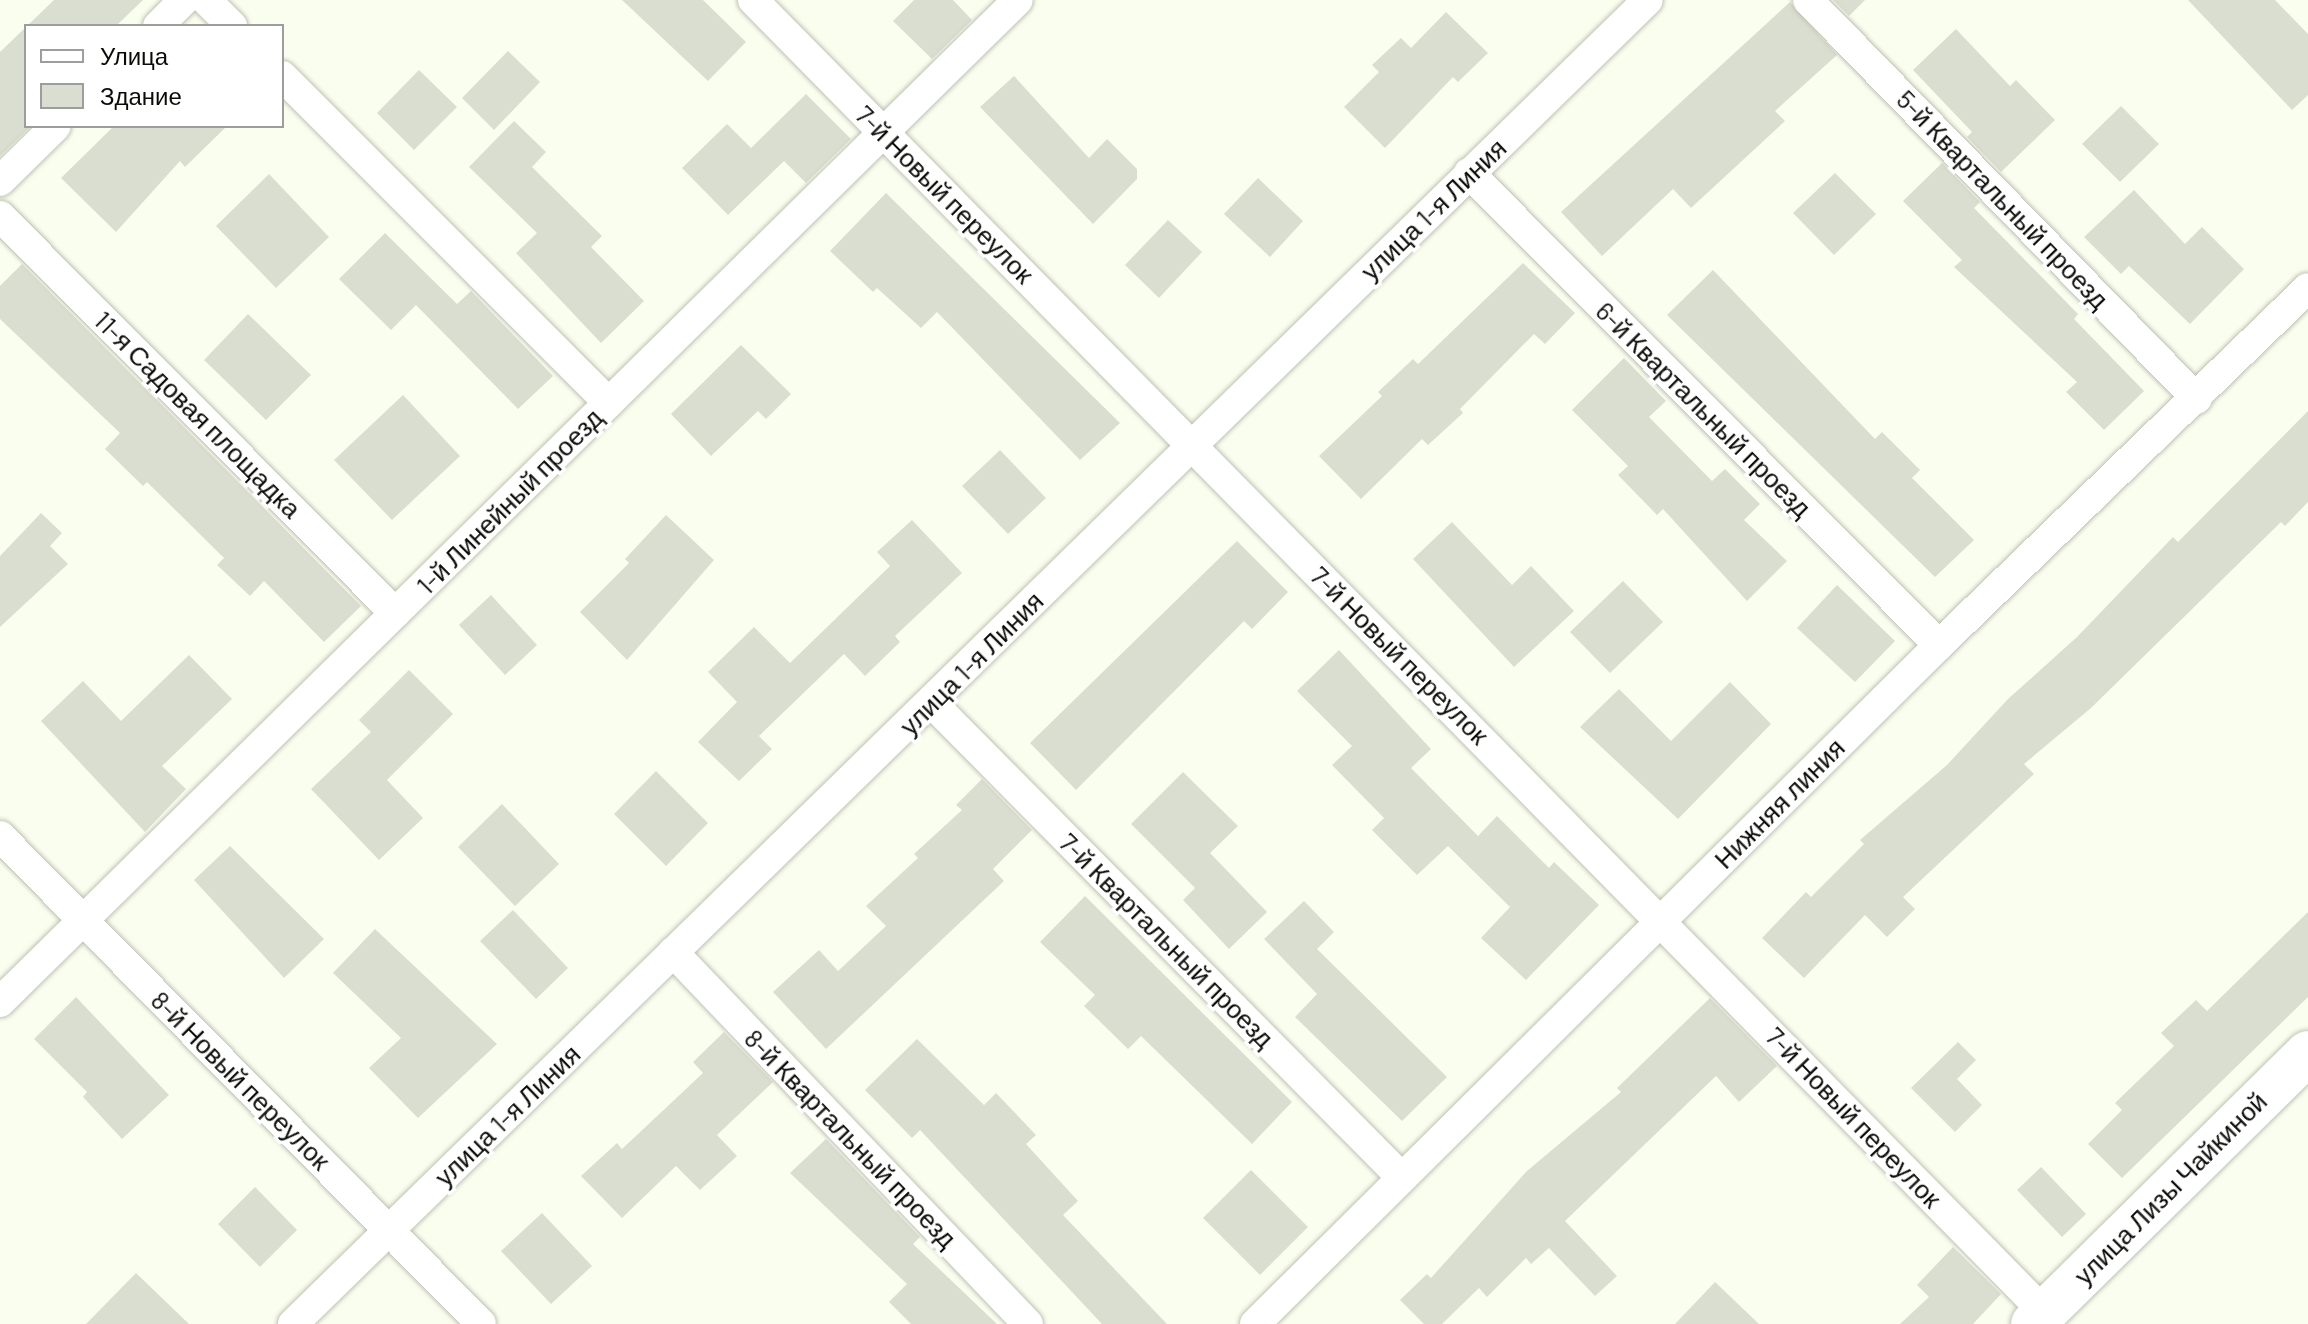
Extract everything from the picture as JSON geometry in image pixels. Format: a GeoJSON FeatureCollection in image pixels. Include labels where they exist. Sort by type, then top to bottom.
{"type":"FeatureCollection","features":[{"type":"Feature","properties":{"kind":"main road","name":"улица Лизы Чайкиной"},"geometry":{"type":"LineString","coordinates":[[2039,1318],[2308,1053]]}},
{"type":"Feature","properties":{"kind":"street"},"geometry":{"type":"LineString","coordinates":[[160,24],[184,0]]}},
{"type":"Feature","properties":{"kind":"street"},"geometry":{"type":"LineString","coordinates":[[206,0],[230,24]]}},
{"type":"Feature","properties":{"kind":"street","name":"7-й Новый переулок"},"geometry":{"type":"LineString","coordinates":[[753,0],[1661,920],[2039,1318]]}},
{"type":"Feature","properties":{"kind":"street","name":"1-й Линейный проезд"},"geometry":{"type":"LineString","coordinates":[[0,1002],[1018,0]]}},
{"type":"Feature","properties":{"kind":"street","name":"улица 1-я Линия"},"geometry":{"type":"LineString","coordinates":[[293,1324],[932,703],[1648,0]]}},
{"type":"Feature","properties":{"kind":"street","name":"5-й Квартальный проезд"},"geometry":{"type":"LineString","coordinates":[[1808,0],[2197,399]]}},
{"type":"Feature","properties":{"kind":"street"},"geometry":{"type":"LineString","coordinates":[[284,78],[609,403]]}},
{"type":"Feature","properties":{"kind":"street"},"geometry":{"type":"LineString","coordinates":[[0,181],[54,128]]}},
{"type":"Feature","properties":{"kind":"street","name":"6-й Квартальный проезд"},"geometry":{"type":"LineString","coordinates":[[1469,173],[1939,645]]}},
{"type":"Feature","properties":{"kind":"street","name":"11-я Садовая площадка"},"geometry":{"type":"LineString","coordinates":[[0,216],[395,613]]}},
{"type":"Feature","properties":{"kind":"street","name":"Нижняя линия"},"geometry":{"type":"LineString","coordinates":[[1255,1324],[1939,645],[2197,399],[2308,288]]}},
{"type":"Feature","properties":{"kind":"street","name":"7-й Квартальный проезд"},"geometry":{"type":"LineString","coordinates":[[932,703],[1402,1178]]}},
{"type":"Feature","properties":{"kind":"street","name":"8-й Новый переулок"},"geometry":{"type":"LineString","coordinates":[[0,836],[481,1324]]}},
{"type":"Feature","properties":{"kind":"street","name":"8-й Квартальный проезд"},"geometry":{"type":"LineString","coordinates":[[673,952],[1028,1324]]}},
{"type":"Feature","properties":{"kind":"building"},"geometry":{"type":"Polygon","coordinates":[[[54,0],[143,0],[118,24],[29,24],[54,0]]]}},
{"type":"Feature","properties":{"kind":"building"},"geometry":{"type":"Polygon","coordinates":[[[622,0],[703,0],[746,42],[708,81],[622,0]]]}},
{"type":"Feature","properties":{"kind":"building"},"geometry":{"type":"Polygon","coordinates":[[[914,0],[953,0],[972,20],[932,59],[893,21],[914,0]]]}},
{"type":"Feature","properties":{"kind":"building"},"geometry":{"type":"Polygon","coordinates":[[[1833,0],[1865,0],[1849,16],[1833,0]]]}},
{"type":"Feature","properties":{"kind":"building"},"geometry":{"type":"Polygon","coordinates":[[[2188,0],[2275,0],[2308,34],[2308,95],[2292,110],[2188,0]]]}},
{"type":"Feature","properties":{"kind":"building"},"geometry":{"type":"Polygon","coordinates":[[[1790,2],[1837,55],[1775,111],[1785,121],[1691,208],[1673,189],[1602,256],[1561,212],[1790,2]]]}},
{"type":"Feature","properties":{"kind":"building"},"geometry":{"type":"Polygon","coordinates":[[[1446,12],[1488,53],[1458,82],[1453,77],[1385,148],[1344,107],[1379,72],[1372,65],[1401,38],[1411,48],[1446,12]]]}},
{"type":"Feature","properties":{"kind":"building"},"geometry":{"type":"Polygon","coordinates":[[[24,29],[24,128],[29,128],[0,156],[0,52],[24,29]]]}},
{"type":"Feature","properties":{"kind":"building"},"geometry":{"type":"Polygon","coordinates":[[[1956,29],[2010,86],[2016,80],[2055,120],[2001,172],[1967,137],[1972,132],[1913,70],[1956,29]]]}},
{"type":"Feature","properties":{"kind":"building"},"geometry":{"type":"Polygon","coordinates":[[[508,51],[540,82],[494,130],[462,98],[508,51]]]}},
{"type":"Feature","properties":{"kind":"building"},"geometry":{"type":"Polygon","coordinates":[[[419,70],[457,107],[414,150],[377,113],[419,70]]]}},
{"type":"Feature","properties":{"kind":"building"},"geometry":{"type":"Polygon","coordinates":[[[1014,76],[1089,158],[1107,139],[1137,169],[1137,179],[1093,224],[980,107],[1014,76]]]}},
{"type":"Feature","properties":{"kind":"building"},"geometry":{"type":"Polygon","coordinates":[[[806,94],[851,139],[806,183],[784,161],[728,215],[682,168],[727,124],[751,148],[806,94]]]}},
{"type":"Feature","properties":{"kind":"building"},"geometry":{"type":"Polygon","coordinates":[[[2121,106],[2159,144],[2120,182],[2082,144],[2121,106]]]}},
{"type":"Feature","properties":{"kind":"building"},"geometry":{"type":"Polygon","coordinates":[[[514,121],[546,152],[532,167],[602,236],[591,247],[644,301],[601,343],[516,253],[537,233],[469,167],[514,121]]]}},
{"type":"Feature","properties":{"kind":"building"},"geometry":{"type":"Polygon","coordinates":[[[112,128],[225,128],[185,167],[180,161],[116,232],[61,178],[112,128]]]}},
{"type":"Feature","properties":{"kind":"building"},"geometry":{"type":"Polygon","coordinates":[[[1942,163],[1980,202],[1974,208],[2078,314],[2074,319],[2144,391],[2104,430],[2066,392],[2077,382],[1954,267],[1962,260],[1903,201],[1942,163]]]}},
{"type":"Feature","properties":{"kind":"building"},"geometry":{"type":"Polygon","coordinates":[[[1835,173],[1876,214],[1834,255],[1793,213],[1835,173]]]}},
{"type":"Feature","properties":{"kind":"building"},"geometry":{"type":"Polygon","coordinates":[[[269,174],[329,237],[276,288],[216,226],[269,174]]]}},
{"type":"Feature","properties":{"kind":"building"},"geometry":{"type":"Polygon","coordinates":[[[1258,178],[1303,221],[1270,257],[1224,214],[1258,178]]]}},
{"type":"Feature","properties":{"kind":"building"},"geometry":{"type":"Polygon","coordinates":[[[2134,190],[2185,244],[2202,227],[2244,269],[2190,324],[2129,266],[2121,274],[2084,237],[2134,190]]]}},
{"type":"Feature","properties":{"kind":"building"},"geometry":{"type":"Polygon","coordinates":[[[886,193],[1120,423],[1080,460],[937,312],[921,328],[877,288],[873,292],[830,251],[886,193]]]}},
{"type":"Feature","properties":{"kind":"building"},"geometry":{"type":"Polygon","coordinates":[[[1168,220],[1202,252],[1159,298],[1125,265],[1168,220]]]}},
{"type":"Feature","properties":{"kind":"building"},"geometry":{"type":"Polygon","coordinates":[[[385,233],[457,304],[471,291],[553,376],[518,409],[416,305],[391,330],[339,279],[385,233]]]}},
{"type":"Feature","properties":{"kind":"building"},"geometry":{"type":"Polygon","coordinates":[[[1523,263],[1575,313],[1545,344],[1534,334],[1460,409],[1463,413],[1428,445],[1422,439],[1361,499],[1319,456],[1382,396],[1378,392],[1413,359],[1418,364],[1523,263]]]}},
{"type":"Feature","properties":{"kind":"building"},"geometry":{"type":"Polygon","coordinates":[[[22,264],[361,606],[324,642],[264,581],[250,596],[217,565],[224,558],[147,482],[143,486],[105,449],[120,433],[0,319],[0,286],[22,264]]]}},
{"type":"Feature","properties":{"kind":"building"},"geometry":{"type":"Polygon","coordinates":[[[1713,270],[1875,439],[1882,432],[1920,470],[1912,478],[1974,540],[1935,577],[1667,315],[1713,270]]]}},
{"type":"Feature","properties":{"kind":"building"},"geometry":{"type":"Polygon","coordinates":[[[248,314],[311,375],[266,420],[204,360],[248,314]]]}},
{"type":"Feature","properties":{"kind":"building"},"geometry":{"type":"Polygon","coordinates":[[[741,345],[791,394],[766,419],[758,411],[711,456],[671,414],[741,345]]]}},
{"type":"Feature","properties":{"kind":"building"},"geometry":{"type":"Polygon","coordinates":[[[1624,358],[1666,401],[1649,417],[1712,481],[1725,469],[1760,504],[1744,520],[1787,561],[1747,601],[1663,509],[1657,515],[1618,475],[1628,466],[1572,410],[1624,358]]]}},
{"type":"Feature","properties":{"kind":"building"},"geometry":{"type":"Polygon","coordinates":[[[403,395],[460,456],[392,520],[334,460],[403,395]]]}},
{"type":"Feature","properties":{"kind":"building"},"geometry":{"type":"Polygon","coordinates":[[[2308,411],[2308,502],[2285,526],[2281,522],[2091,708],[2024,764],[2034,774],[1903,897],[1915,909],[1887,937],[1865,915],[1804,978],[1762,938],[1806,892],[1811,897],[1864,844],[1860,840],[1947,765],[2008,699],[2077,637],[2173,537],[2178,542],[2308,411]]]}},
{"type":"Feature","properties":{"kind":"building"},"geometry":{"type":"Polygon","coordinates":[[[1000,450],[1046,498],[1008,534],[962,486],[1000,450]]]}},
{"type":"Feature","properties":{"kind":"building"},"geometry":{"type":"Polygon","coordinates":[[[41,513],[62,533],[50,546],[68,564],[0,627],[0,556],[41,513]]]}},
{"type":"Feature","properties":{"kind":"building"},"geometry":{"type":"Polygon","coordinates":[[[666,515],[714,560],[627,660],[580,612],[629,563],[625,559],[666,515]]]}},
{"type":"Feature","properties":{"kind":"building"},"geometry":{"type":"Polygon","coordinates":[[[912,520],[962,573],[895,636],[900,642],[865,676],[844,654],[759,736],[772,749],[739,781],[698,742],[737,702],[708,672],[754,627],[790,663],[890,566],[877,552],[912,520]]]}},
{"type":"Feature","properties":{"kind":"building"},"geometry":{"type":"Polygon","coordinates":[[[1452,522],[1512,585],[1531,566],[1574,611],[1514,667],[1413,559],[1452,522]]]}},
{"type":"Feature","properties":{"kind":"building"},"geometry":{"type":"Polygon","coordinates":[[[1237,541],[1288,592],[1252,629],[1244,621],[1076,790],[1030,743],[1237,541]]]}},
{"type":"Feature","properties":{"kind":"building"},"geometry":{"type":"Polygon","coordinates":[[[1623,581],[1663,622],[1610,673],[1570,632],[1623,581]]]}},
{"type":"Feature","properties":{"kind":"building"},"geometry":{"type":"Polygon","coordinates":[[[1837,585],[1895,641],[1855,682],[1797,628],[1837,585]]]}},
{"type":"Feature","properties":{"kind":"building"},"geometry":{"type":"Polygon","coordinates":[[[491,595],[537,645],[505,675],[459,625],[491,595]]]}},
{"type":"Feature","properties":{"kind":"building"},"geometry":{"type":"Polygon","coordinates":[[[1339,650],[1431,749],[1411,768],[1478,836],[1497,816],[1549,868],[1554,862],[1599,905],[1526,980],[1481,938],[1510,907],[1448,846],[1417,875],[1372,830],[1384,818],[1332,765],[1352,746],[1297,691],[1339,650]]]}},
{"type":"Feature","properties":{"kind":"building"},"geometry":{"type":"Polygon","coordinates":[[[189,655],[232,699],[162,766],[186,789],[145,832],[41,721],[83,681],[121,721],[189,655]]]}},
{"type":"Feature","properties":{"kind":"building"},"geometry":{"type":"Polygon","coordinates":[[[409,670],[453,714],[387,780],[423,818],[379,860],[311,789],[371,732],[359,720],[409,670]]]}},
{"type":"Feature","properties":{"kind":"building"},"geometry":{"type":"Polygon","coordinates":[[[1730,682],[1771,724],[1678,819],[1580,727],[1619,689],[1671,741],[1730,682]]]}},
{"type":"Feature","properties":{"kind":"building"},"geometry":{"type":"Polygon","coordinates":[[[656,771],[708,823],[666,866],[614,814],[656,771]]]}},
{"type":"Feature","properties":{"kind":"building"},"geometry":{"type":"Polygon","coordinates":[[[1183,772],[1238,826],[1210,853],[1267,912],[1229,949],[1183,900],[1195,888],[1131,824],[1183,772]]]}},
{"type":"Feature","properties":{"kind":"building"},"geometry":{"type":"Polygon","coordinates":[[[982,779],[1032,830],[993,869],[1004,881],[826,1049],[773,992],[819,950],[838,971],[886,926],[866,906],[918,858],[914,854],[962,810],[956,805],[982,779]]]}},
{"type":"Feature","properties":{"kind":"building"},"geometry":{"type":"Polygon","coordinates":[[[502,804],[559,864],[515,906],[458,847],[502,804]]]}},
{"type":"Feature","properties":{"kind":"building"},"geometry":{"type":"Polygon","coordinates":[[[230,846],[324,939],[284,978],[194,880],[230,846]]]}},
{"type":"Feature","properties":{"kind":"building"},"geometry":{"type":"Polygon","coordinates":[[[1085,896],[1292,1102],[1252,1144],[1141,1036],[1128,1049],[1084,1006],[1095,995],[1040,942],[1085,896]]]}},
{"type":"Feature","properties":{"kind":"building"},"geometry":{"type":"Polygon","coordinates":[[[1304,901],[1334,932],[1317,949],[1447,1077],[1402,1121],[1295,1017],[1317,994],[1264,939],[1304,901]]]}},
{"type":"Feature","properties":{"kind":"building"},"geometry":{"type":"Polygon","coordinates":[[[513,910],[568,968],[536,999],[480,941],[513,910]]]}},
{"type":"Feature","properties":{"kind":"building"},"geometry":{"type":"Polygon","coordinates":[[[2308,912],[2308,997],[2122,1178],[2088,1144],[2122,1110],[2115,1103],[2174,1046],[2161,1033],[2196,1000],[2207,1011],[2308,912]]]}},
{"type":"Feature","properties":{"kind":"building"},"geometry":{"type":"Polygon","coordinates":[[[375,929],[497,1044],[418,1118],[369,1068],[401,1038],[333,973],[375,929]]]}},
{"type":"Feature","properties":{"kind":"building"},"geometry":{"type":"Polygon","coordinates":[[[76,997],[169,1095],[122,1139],[83,1097],[87,1092],[34,1039],[76,997]]]}},
{"type":"Feature","properties":{"kind":"building"},"geometry":{"type":"Polygon","coordinates":[[[1710,998],[1777,1066],[1739,1102],[1716,1076],[1565,1221],[1617,1276],[1595,1296],[1549,1248],[1531,1264],[1526,1258],[1487,1297],[1479,1288],[1442,1324],[1424,1324],[1400,1300],[1427,1274],[1431,1278],[1527,1171],[1621,1092],[1617,1088],[1710,998]]]}},
{"type":"Feature","properties":{"kind":"building"},"geometry":{"type":"Polygon","coordinates":[[[724,1032],[773,1082],[717,1135],[737,1156],[700,1190],[676,1166],[622,1218],[581,1176],[617,1143],[622,1149],[703,1073],[693,1062],[724,1032]]]}},
{"type":"Feature","properties":{"kind":"building"},"geometry":{"type":"Polygon","coordinates":[[[917,1039],[984,1105],[996,1093],[1036,1135],[1026,1144],[1078,1201],[1063,1215],[1167,1324],[1102,1324],[920,1130],[912,1138],[865,1090],[917,1039]]]}},
{"type":"Feature","properties":{"kind":"building"},"geometry":{"type":"Polygon","coordinates":[[[1958,1042],[1976,1060],[1957,1079],[1982,1105],[1955,1132],[1911,1088],[1958,1042]]]}},
{"type":"Feature","properties":{"kind":"building"},"geometry":{"type":"Polygon","coordinates":[[[826,1139],[920,1237],[913,1244],[997,1324],[911,1324],[889,1302],[907,1284],[790,1173],[826,1139]]]}},
{"type":"Feature","properties":{"kind":"building"},"geometry":{"type":"Polygon","coordinates":[[[2041,1167],[2086,1214],[2062,1237],[2017,1190],[2041,1167]]]}},
{"type":"Feature","properties":{"kind":"building"},"geometry":{"type":"Polygon","coordinates":[[[1251,1170],[1308,1227],[1260,1275],[1203,1218],[1251,1170]]]}},
{"type":"Feature","properties":{"kind":"building"},"geometry":{"type":"Polygon","coordinates":[[[255,1187],[297,1230],[260,1267],[218,1224],[255,1187]]]}},
{"type":"Feature","properties":{"kind":"building"},"geometry":{"type":"Polygon","coordinates":[[[542,1213],[592,1266],[551,1304],[501,1251],[542,1213]]]}},
{"type":"Feature","properties":{"kind":"building"},"geometry":{"type":"Polygon","coordinates":[[[1953,1247],[2001,1294],[1973,1324],[1900,1324],[1929,1297],[1917,1285],[1953,1247]]]}},
{"type":"Feature","properties":{"kind":"building"},"geometry":{"type":"Polygon","coordinates":[[[136,1273],[189,1324],[86,1324],[136,1273]]]}},
{"type":"Feature","properties":{"kind":"building"},"geometry":{"type":"Polygon","coordinates":[[[1715,1282],[1759,1324],[1675,1324],[1715,1282]]]}}]}
